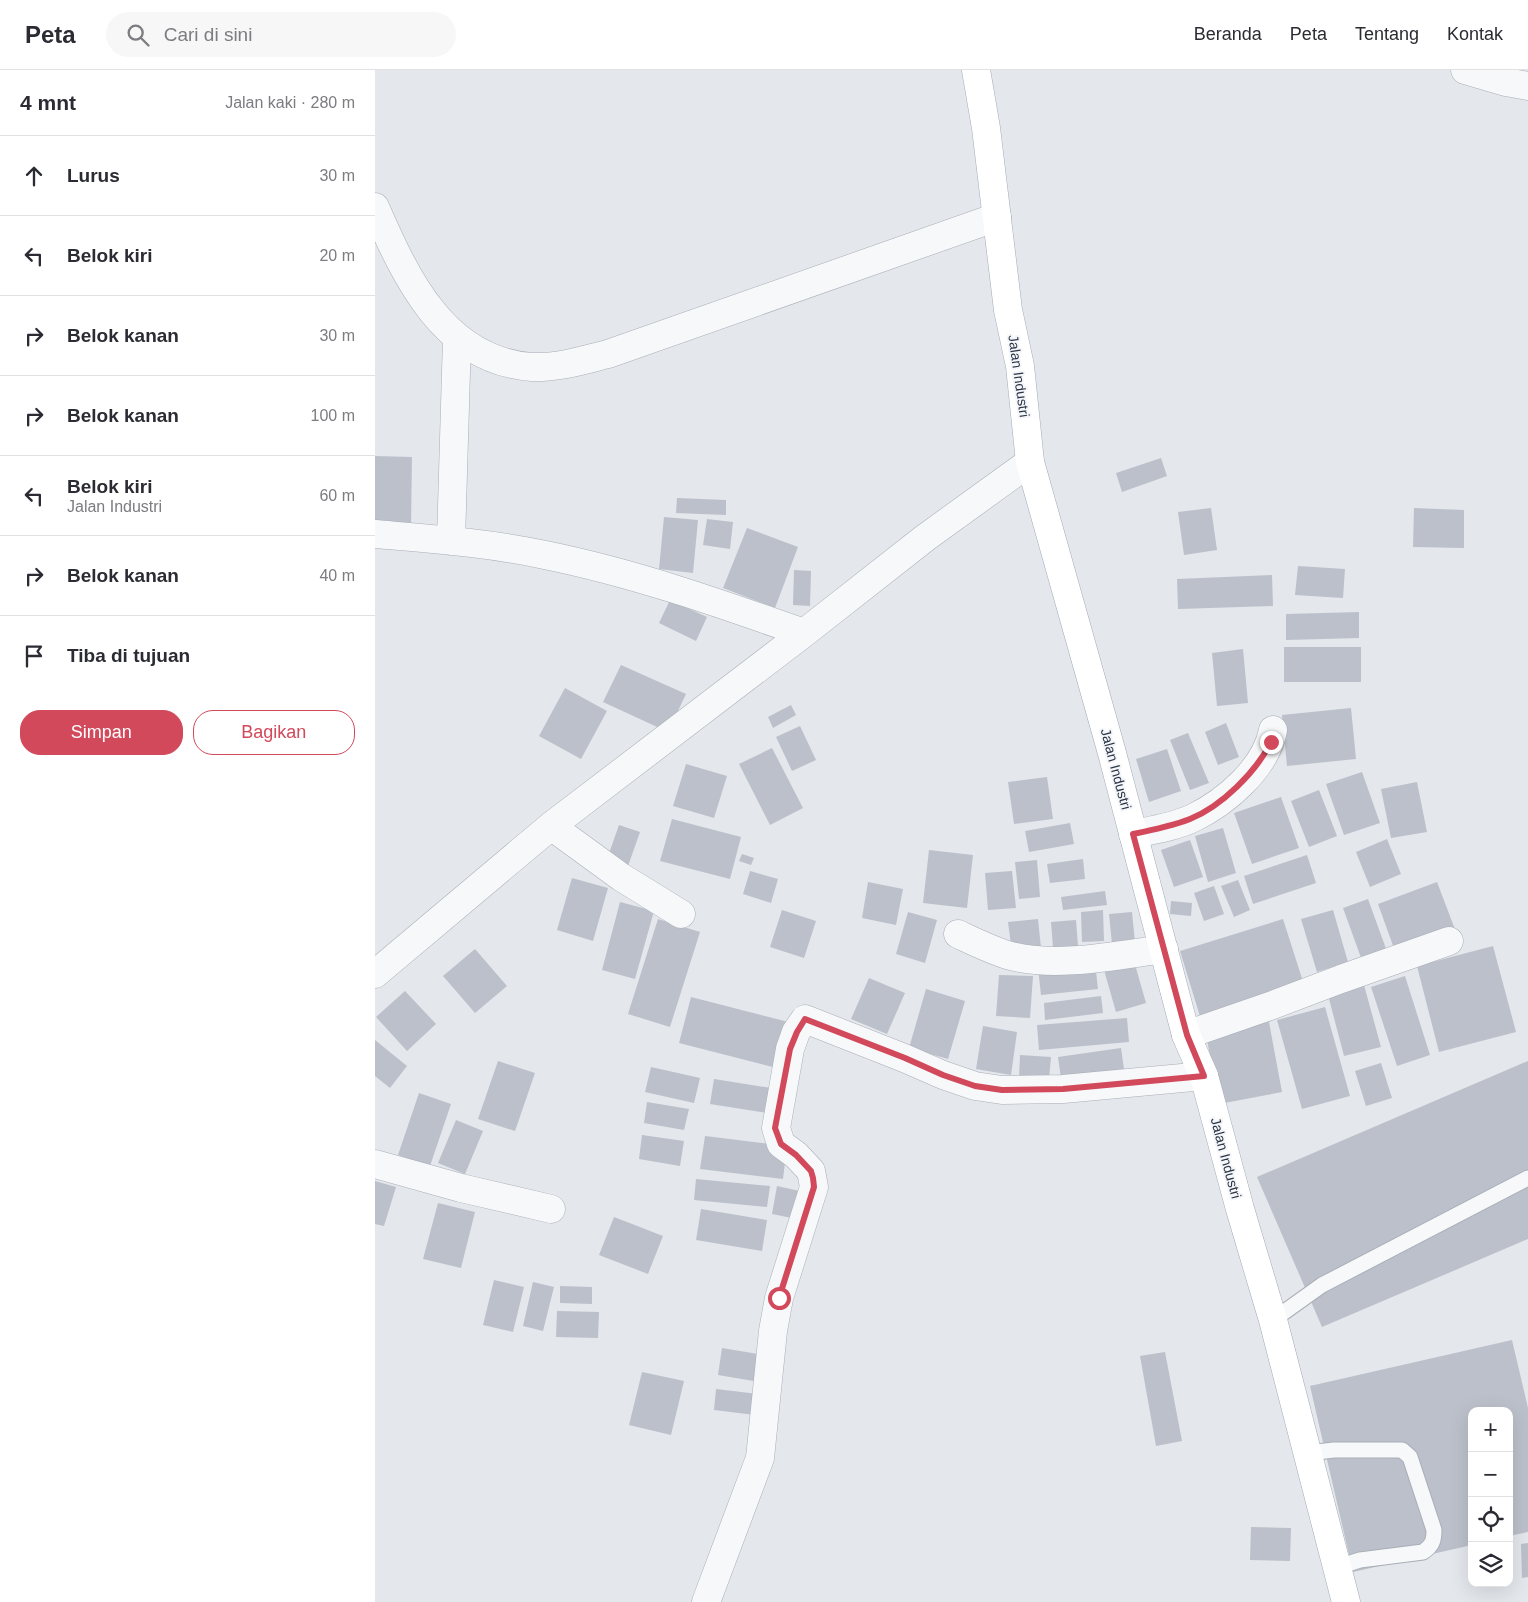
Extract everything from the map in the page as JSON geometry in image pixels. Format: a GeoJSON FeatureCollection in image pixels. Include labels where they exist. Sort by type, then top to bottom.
{"type":"FeatureCollection","features":[{"type":"Feature","properties":{"kind":"main road","name":"Jalan Industri"},"geometry":{"type":"LineString","coordinates":[[977,70],[997,217],[1000,257],[1008,310],[1020,366],[1030,462],[1187,1035],[1204,1076],[1273,1320],[1346,1602]]}},
{"type":"Feature","properties":{"kind":"street"},"geometry":{"type":"LineString","coordinates":[[1465,70],[1506,82],[1528,86]]}},
{"type":"Feature","properties":{"kind":"street"},"geometry":{"type":"LineString","coordinates":[[375,207],[391,244],[411,280],[437,318],[457,338],[482,354],[506,362],[533,367],[563,364],[608,354],[997,217]]}},
{"type":"Feature","properties":{"kind":"street"},"geometry":{"type":"LineString","coordinates":[[451,541],[457,338]]}},
{"type":"Feature","properties":{"kind":"street"},"geometry":{"type":"LineString","coordinates":[[375,974],[551,826],[925,538],[1030,462]]}},
{"type":"Feature","properties":{"kind":"street"},"geometry":{"type":"LineString","coordinates":[[375,534],[451,541],[544,554],[627,574],[699,596],[804,633]]}},
{"type":"Feature","properties":{"kind":"street"},"geometry":{"type":"LineString","coordinates":[[1133,834],[1161,829],[1192,818],[1219,802],[1258,763],[1271,742],[1273,730]]}},
{"type":"Feature","properties":{"kind":"street"},"geometry":{"type":"LineString","coordinates":[[551,826],[621,876],[681,914]]}},
{"type":"Feature","properties":{"kind":"street"},"geometry":{"type":"LineString","coordinates":[[958,934],[994,950],[1029,960],[1089,958],[1164,949]]}},
{"type":"Feature","properties":{"kind":"street"},"geometry":{"type":"LineString","coordinates":[[1187,1035],[1449,941]]}},
{"type":"Feature","properties":{"kind":"street"},"geometry":{"type":"LineString","coordinates":[[706,1602],[760,1458],[773,1331],[779,1298],[814,1187],[811,1171],[796,1155],[781,1144],[775,1128],[790,1049],[805,1019],[943,1075],[975,1086],[1002,1090],[1063,1089],[1204,1076]]}},
{"type":"Feature","properties":{"kind":"street"},"geometry":{"type":"LineString","coordinates":[[375,1164],[461,1188],[551,1209]]}},
{"type":"Feature","properties":{"kind":"lane"},"geometry":{"type":"LineString","coordinates":[[1273,1320],[1322,1285],[1528,1178]]}},
{"type":"Feature","properties":{"kind":"lane"},"geometry":{"type":"LineString","coordinates":[[1308,1453],[1334,1450],[1401,1450],[1410,1457],[1434,1530],[1434,1540],[1431,1546],[1423,1552],[1360,1560],[1338,1567]]}},
{"type":"Feature","properties":{"kind":"building"},"geometry":{"type":"Polygon","coordinates":[[[375,456],[412,457],[411,526],[375,525],[375,456]]]}},
{"type":"Feature","properties":{"kind":"building"},"geometry":{"type":"Polygon","coordinates":[[[1161,458],[1167,476],[1122,492],[1116,473],[1161,458]]]}},
{"type":"Feature","properties":{"kind":"building"},"geometry":{"type":"Polygon","coordinates":[[[677,498],[726,500],[726,515],[676,513],[677,498]]]}},
{"type":"Feature","properties":{"kind":"building"},"geometry":{"type":"Polygon","coordinates":[[[1211,508],[1217,550],[1184,555],[1178,512],[1211,508]]]}},
{"type":"Feature","properties":{"kind":"building"},"geometry":{"type":"Polygon","coordinates":[[[1414,508],[1464,510],[1464,548],[1413,547],[1414,508]]]}},
{"type":"Feature","properties":{"kind":"building"},"geometry":{"type":"Polygon","coordinates":[[[664,517],[698,520],[693,573],[659,569],[664,517]]]}},
{"type":"Feature","properties":{"kind":"building"},"geometry":{"type":"Polygon","coordinates":[[[707,519],[733,522],[730,549],[703,545],[707,519]]]}},
{"type":"Feature","properties":{"kind":"building"},"geometry":{"type":"Polygon","coordinates":[[[747,528],[798,547],[775,608],[723,588],[747,528]]]}},
{"type":"Feature","properties":{"kind":"building"},"geometry":{"type":"Polygon","coordinates":[[[1298,566],[1345,569],[1343,598],[1295,595],[1298,566]]]}},
{"type":"Feature","properties":{"kind":"building"},"geometry":{"type":"Polygon","coordinates":[[[794,570],[811,571],[810,606],[793,605],[794,570]]]}},
{"type":"Feature","properties":{"kind":"building"},"geometry":{"type":"Polygon","coordinates":[[[1272,575],[1273,606],[1178,609],[1177,579],[1272,575]]]}},
{"type":"Feature","properties":{"kind":"building"},"geometry":{"type":"Polygon","coordinates":[[[670,600],[707,617],[696,641],[659,623],[670,600]]]}},
{"type":"Feature","properties":{"kind":"building"},"geometry":{"type":"Polygon","coordinates":[[[1359,612],[1359,638],[1286,640],[1286,614],[1359,612]]]}},
{"type":"Feature","properties":{"kind":"building"},"geometry":{"type":"Polygon","coordinates":[[[1284,647],[1361,647],[1361,682],[1284,682],[1284,647]]]}},
{"type":"Feature","properties":{"kind":"building"},"geometry":{"type":"Polygon","coordinates":[[[1243,649],[1248,703],[1217,706],[1212,653],[1243,649]]]}},
{"type":"Feature","properties":{"kind":"building"},"geometry":{"type":"Polygon","coordinates":[[[621,665],[686,694],[668,732],[603,702],[621,665]]]}},
{"type":"Feature","properties":{"kind":"building"},"geometry":{"type":"Polygon","coordinates":[[[565,688],[607,711],[581,759],[539,736],[565,688]]]}},
{"type":"Feature","properties":{"kind":"building"},"geometry":{"type":"Polygon","coordinates":[[[791,705],[796,715],[773,728],[768,717],[791,705]]]}},
{"type":"Feature","properties":{"kind":"building"},"geometry":{"type":"Polygon","coordinates":[[[1351,708],[1356,759],[1287,766],[1282,715],[1351,708]]]}},
{"type":"Feature","properties":{"kind":"building"},"geometry":{"type":"Polygon","coordinates":[[[1226,723],[1239,757],[1218,765],[1205,732],[1226,723]]]}},
{"type":"Feature","properties":{"kind":"building"},"geometry":{"type":"Polygon","coordinates":[[[800,726],[816,760],[792,771],[776,737],[800,726]]]}},
{"type":"Feature","properties":{"kind":"building"},"geometry":{"type":"Polygon","coordinates":[[[1188,733],[1209,783],[1190,790],[1170,740],[1188,733]]]}},
{"type":"Feature","properties":{"kind":"building"},"geometry":{"type":"Polygon","coordinates":[[[772,748],[803,808],[770,825],[739,764],[772,748]]]}},
{"type":"Feature","properties":{"kind":"building"},"geometry":{"type":"Polygon","coordinates":[[[1167,749],[1181,791],[1149,802],[1136,759],[1167,749]]]}},
{"type":"Feature","properties":{"kind":"building"},"geometry":{"type":"Polygon","coordinates":[[[686,764],[727,776],[714,818],[673,806],[686,764]]]}},
{"type":"Feature","properties":{"kind":"building"},"geometry":{"type":"Polygon","coordinates":[[[1362,772],[1380,823],[1344,835],[1326,784],[1362,772]]]}},
{"type":"Feature","properties":{"kind":"building"},"geometry":{"type":"Polygon","coordinates":[[[1047,777],[1053,819],[1014,824],[1008,782],[1047,777]]]}},
{"type":"Feature","properties":{"kind":"building"},"geometry":{"type":"Polygon","coordinates":[[[1417,782],[1427,832],[1391,838],[1381,789],[1417,782]]]}},
{"type":"Feature","properties":{"kind":"building"},"geometry":{"type":"Polygon","coordinates":[[[1319,790],[1337,836],[1309,847],[1291,801],[1319,790]]]}},
{"type":"Feature","properties":{"kind":"building"},"geometry":{"type":"Polygon","coordinates":[[[1281,797],[1299,848],[1252,864],[1234,813],[1281,797]]]}},
{"type":"Feature","properties":{"kind":"building"},"geometry":{"type":"Polygon","coordinates":[[[672,819],[741,837],[730,879],[660,861],[672,819]]]}},
{"type":"Feature","properties":{"kind":"building"},"geometry":{"type":"Polygon","coordinates":[[[1070,823],[1074,844],[1029,852],[1025,831],[1070,823]]]}},
{"type":"Feature","properties":{"kind":"building"},"geometry":{"type":"Polygon","coordinates":[[[619,825],[640,832],[628,866],[607,859],[619,825]]]}},
{"type":"Feature","properties":{"kind":"building"},"geometry":{"type":"Polygon","coordinates":[[[1223,828],[1236,873],[1208,882],[1195,836],[1223,828]]]}},
{"type":"Feature","properties":{"kind":"building"},"geometry":{"type":"Polygon","coordinates":[[[1387,839],[1401,874],[1370,887],[1356,852],[1387,839]]]}},
{"type":"Feature","properties":{"kind":"building"},"geometry":{"type":"Polygon","coordinates":[[[1190,840],[1203,877],[1174,887],[1161,850],[1190,840]]]}},
{"type":"Feature","properties":{"kind":"building"},"geometry":{"type":"Polygon","coordinates":[[[929,850],[973,855],[967,908],[923,903],[929,850]]]}},
{"type":"Feature","properties":{"kind":"building"},"geometry":{"type":"Polygon","coordinates":[[[742,854],[754,858],[751,865],[739,861],[742,854]]]}},
{"type":"Feature","properties":{"kind":"building"},"geometry":{"type":"Polygon","coordinates":[[[1307,855],[1316,883],[1253,904],[1244,876],[1307,855]]]}},
{"type":"Feature","properties":{"kind":"building"},"geometry":{"type":"Polygon","coordinates":[[[1083,859],[1085,879],[1050,883],[1047,864],[1083,859]]]}},
{"type":"Feature","properties":{"kind":"building"},"geometry":{"type":"Polygon","coordinates":[[[1037,860],[1040,897],[1019,899],[1015,862],[1037,860]]]}},
{"type":"Feature","properties":{"kind":"building"},"geometry":{"type":"Polygon","coordinates":[[[750,871],[778,879],[771,903],[743,894],[750,871]]]}},
{"type":"Feature","properties":{"kind":"building"},"geometry":{"type":"Polygon","coordinates":[[[1012,871],[1016,908],[988,910],[985,873],[1012,871]]]}},
{"type":"Feature","properties":{"kind":"building"},"geometry":{"type":"Polygon","coordinates":[[[572,878],[608,888],[593,941],[557,930],[572,878]]]}},
{"type":"Feature","properties":{"kind":"building"},"geometry":{"type":"Polygon","coordinates":[[[1238,880],[1250,910],[1234,917],[1221,886],[1238,880]]]}},
{"type":"Feature","properties":{"kind":"building"},"geometry":{"type":"Polygon","coordinates":[[[868,882],[903,889],[896,925],[862,918],[868,882]]]}},
{"type":"Feature","properties":{"kind":"building"},"geometry":{"type":"Polygon","coordinates":[[[1437,882],[1456,932],[1396,954],[1378,904],[1437,882]]]}},
{"type":"Feature","properties":{"kind":"building"},"geometry":{"type":"Polygon","coordinates":[[[1214,886],[1224,914],[1204,921],[1194,893],[1214,886]]]}},
{"type":"Feature","properties":{"kind":"building"},"geometry":{"type":"Polygon","coordinates":[[[1105,891],[1107,905],[1063,910],[1061,897],[1105,891]]]}},
{"type":"Feature","properties":{"kind":"building"},"geometry":{"type":"Polygon","coordinates":[[[1368,899],[1389,957],[1364,966],[1343,908],[1368,899]]]}},
{"type":"Feature","properties":{"kind":"building"},"geometry":{"type":"Polygon","coordinates":[[[1171,901],[1192,903],[1191,916],[1170,914],[1171,901]]]}},
{"type":"Feature","properties":{"kind":"building"},"geometry":{"type":"Polygon","coordinates":[[[620,902],[654,911],[635,979],[602,970],[620,902]]]}},
{"type":"Feature","properties":{"kind":"building"},"geometry":{"type":"Polygon","coordinates":[[[782,910],[816,921],[804,958],[770,947],[782,910]]]}},
{"type":"Feature","properties":{"kind":"building"},"geometry":{"type":"Polygon","coordinates":[[[1103,910],[1104,941],[1082,942],[1081,912],[1103,910]]]}},
{"type":"Feature","properties":{"kind":"building"},"geometry":{"type":"Polygon","coordinates":[[[1333,910],[1348,962],[1317,972],[1301,919],[1333,910]]]}},
{"type":"Feature","properties":{"kind":"building"},"geometry":{"type":"Polygon","coordinates":[[[908,912],[937,920],[925,963],[896,954],[908,912]]]}},
{"type":"Feature","properties":{"kind":"building"},"geometry":{"type":"Polygon","coordinates":[[[1132,912],[1135,943],[1112,944],[1109,914],[1132,912]]]}},
{"type":"Feature","properties":{"kind":"building"},"geometry":{"type":"Polygon","coordinates":[[[658,919],[700,932],[670,1027],[628,1014],[658,919]]]}},
{"type":"Feature","properties":{"kind":"building"},"geometry":{"type":"Polygon","coordinates":[[[1038,919],[1041,948],[1012,952],[1008,922],[1038,919]]]}},
{"type":"Feature","properties":{"kind":"building"},"geometry":{"type":"Polygon","coordinates":[[[1283,919],[1306,991],[1202,1023],[1180,951],[1283,919]]]}},
{"type":"Feature","properties":{"kind":"building"},"geometry":{"type":"Polygon","coordinates":[[[1076,920],[1078,946],[1053,948],[1051,922],[1076,920]]]}},
{"type":"Feature","properties":{"kind":"building"},"geometry":{"type":"Polygon","coordinates":[[[1493,946],[1516,1032],[1439,1052],[1417,966],[1493,946]]]}},
{"type":"Feature","properties":{"kind":"building"},"geometry":{"type":"Polygon","coordinates":[[[475,949],[507,986],[475,1013],[443,976],[475,949]]]}},
{"type":"Feature","properties":{"kind":"building"},"geometry":{"type":"Polygon","coordinates":[[[1132,954],[1146,1003],[1116,1012],[1102,963],[1132,954]]]}},
{"type":"Feature","properties":{"kind":"building"},"geometry":{"type":"Polygon","coordinates":[[[1095,962],[1098,989],[1041,995],[1038,968],[1095,962]]]}},
{"type":"Feature","properties":{"kind":"building"},"geometry":{"type":"Polygon","coordinates":[[[999,975],[1033,976],[1030,1018],[996,1016],[999,975]]]}},
{"type":"Feature","properties":{"kind":"building"},"geometry":{"type":"Polygon","coordinates":[[[1405,976],[1430,1055],[1397,1066],[1371,987],[1405,976]]]}},
{"type":"Feature","properties":{"kind":"building"},"geometry":{"type":"Polygon","coordinates":[[[869,978],[905,993],[887,1034],[851,1019],[869,978]]]}},
{"type":"Feature","properties":{"kind":"building"},"geometry":{"type":"Polygon","coordinates":[[[1364,985],[1381,1047],[1344,1056],[1328,995],[1364,985]]]}},
{"type":"Feature","properties":{"kind":"building"},"geometry":{"type":"Polygon","coordinates":[[[926,989],[965,1001],[948,1059],[909,1048],[926,989]]]}},
{"type":"Feature","properties":{"kind":"building"},"geometry":{"type":"Polygon","coordinates":[[[405,991],[436,1024],[407,1051],[376,1017],[405,991]]]}},
{"type":"Feature","properties":{"kind":"building"},"geometry":{"type":"Polygon","coordinates":[[[1101,996],[1103,1013],[1045,1020],[1044,1003],[1101,996]]]}},
{"type":"Feature","properties":{"kind":"building"},"geometry":{"type":"Polygon","coordinates":[[[691,997],[800,1025],[788,1071],[679,1043],[691,997]]]}},
{"type":"Feature","properties":{"kind":"building"},"geometry":{"type":"Polygon","coordinates":[[[1325,1007],[1350,1096],[1302,1109],[1277,1020],[1325,1007]]]}},
{"type":"Feature","properties":{"kind":"building"},"geometry":{"type":"Polygon","coordinates":[[[1127,1018],[1129,1042],[1039,1050],[1037,1025],[1127,1018]]]}},
{"type":"Feature","properties":{"kind":"building"},"geometry":{"type":"Polygon","coordinates":[[[1269,1022],[1282,1092],[1219,1104],[1206,1034],[1269,1022]]]}},
{"type":"Feature","properties":{"kind":"building"},"geometry":{"type":"Polygon","coordinates":[[[983,1026],[1017,1032],[1011,1075],[976,1069],[983,1026]]]}},
{"type":"Feature","properties":{"kind":"building"},"geometry":{"type":"Polygon","coordinates":[[[375,1040],[407,1066],[390,1088],[375,1076],[375,1040]]]}},
{"type":"Feature","properties":{"kind":"building"},"geometry":{"type":"Polygon","coordinates":[[[1121,1048],[1124,1069],[1061,1078],[1058,1057],[1121,1048]]]}},
{"type":"Feature","properties":{"kind":"building"},"geometry":{"type":"Polygon","coordinates":[[[1020,1055],[1051,1057],[1049,1079],[1019,1078],[1020,1055]]]}},
{"type":"Feature","properties":{"kind":"building"},"geometry":{"type":"Polygon","coordinates":[[[498,1061],[535,1073],[515,1131],[478,1119],[498,1061]]]}},
{"type":"Feature","properties":{"kind":"building"},"geometry":{"type":"Polygon","coordinates":[[[1528,1061],[1528,1239],[1322,1327],[1257,1177],[1528,1061]]]}},
{"type":"Feature","properties":{"kind":"building"},"geometry":{"type":"Polygon","coordinates":[[[1381,1063],[1392,1098],[1366,1106],[1355,1071],[1381,1063]]]}},
{"type":"Feature","properties":{"kind":"building"},"geometry":{"type":"Polygon","coordinates":[[[651,1067],[700,1078],[694,1103],[645,1092],[651,1067]]]}},
{"type":"Feature","properties":{"kind":"building"},"geometry":{"type":"Polygon","coordinates":[[[714,1079],[771,1088],[767,1113],[710,1104],[714,1079]]]}},
{"type":"Feature","properties":{"kind":"building"},"geometry":{"type":"Polygon","coordinates":[[[419,1093],[451,1104],[430,1166],[398,1155],[419,1093]]]}},
{"type":"Feature","properties":{"kind":"building"},"geometry":{"type":"Polygon","coordinates":[[[647,1102],[689,1109],[684,1130],[644,1123],[647,1102]]]}},
{"type":"Feature","properties":{"kind":"building"},"geometry":{"type":"Polygon","coordinates":[[[456,1120],[483,1131],[465,1174],[438,1163],[456,1120]]]}},
{"type":"Feature","properties":{"kind":"building"},"geometry":{"type":"Polygon","coordinates":[[[642,1135],[684,1141],[680,1166],[639,1159],[642,1135]]]}},
{"type":"Feature","properties":{"kind":"building"},"geometry":{"type":"Polygon","coordinates":[[[705,1136],[787,1146],[783,1179],[700,1169],[705,1136]]]}},
{"type":"Feature","properties":{"kind":"building"},"geometry":{"type":"Polygon","coordinates":[[[696,1179],[770,1186],[767,1207],[694,1200],[696,1179]]]}},
{"type":"Feature","properties":{"kind":"building"},"geometry":{"type":"Polygon","coordinates":[[[375,1181],[396,1187],[384,1226],[375,1224],[375,1181]]]}},
{"type":"Feature","properties":{"kind":"building"},"geometry":{"type":"Polygon","coordinates":[[[777,1186],[813,1194],[807,1221],[772,1214],[777,1186]]]}},
{"type":"Feature","properties":{"kind":"building"},"geometry":{"type":"Polygon","coordinates":[[[438,1203],[475,1212],[461,1268],[423,1259],[438,1203]]]}},
{"type":"Feature","properties":{"kind":"building"},"geometry":{"type":"Polygon","coordinates":[[[701,1209],[767,1220],[762,1251],[696,1240],[701,1209]]]}},
{"type":"Feature","properties":{"kind":"building"},"geometry":{"type":"Polygon","coordinates":[[[614,1217],[663,1236],[648,1274],[599,1255],[614,1217]]]}},
{"type":"Feature","properties":{"kind":"building"},"geometry":{"type":"Polygon","coordinates":[[[494,1280],[524,1287],[513,1332],[483,1325],[494,1280]]]}},
{"type":"Feature","properties":{"kind":"building"},"geometry":{"type":"Polygon","coordinates":[[[533,1282],[554,1287],[543,1331],[523,1326],[533,1282]]]}},
{"type":"Feature","properties":{"kind":"building"},"geometry":{"type":"Polygon","coordinates":[[[560,1286],[592,1287],[592,1304],[560,1303],[560,1286]]]}},
{"type":"Feature","properties":{"kind":"building"},"geometry":{"type":"Polygon","coordinates":[[[557,1311],[599,1312],[598,1338],[556,1337],[557,1311]]]}},
{"type":"Feature","properties":{"kind":"building"},"geometry":{"type":"Polygon","coordinates":[[[1512,1340],[1528,1408],[1528,1532],[1513,1535],[1513,1407],[1468,1407],[1468,1546],[1353,1572],[1310,1386],[1512,1340]]]}},
{"type":"Feature","properties":{"kind":"building"},"geometry":{"type":"Polygon","coordinates":[[[722,1348],[770,1356],[766,1383],[718,1375],[722,1348]]]}},
{"type":"Feature","properties":{"kind":"building"},"geometry":{"type":"Polygon","coordinates":[[[1165,1352],[1182,1441],[1156,1446],[1140,1356],[1165,1352]]]}},
{"type":"Feature","properties":{"kind":"building"},"geometry":{"type":"Polygon","coordinates":[[[642,1372],[684,1381],[671,1435],[629,1425],[642,1372]]]}},
{"type":"Feature","properties":{"kind":"building"},"geometry":{"type":"Polygon","coordinates":[[[716,1389],[758,1394],[755,1415],[714,1410],[716,1389]]]}},
{"type":"Feature","properties":{"kind":"building"},"geometry":{"type":"Polygon","coordinates":[[[1251,1527],[1291,1528],[1290,1561],[1250,1560],[1251,1527]]]}},
{"type":"Feature","properties":{"kind":"building"},"geometry":{"type":"Polygon","coordinates":[[[1528,1543],[1528,1577],[1522,1578],[1521,1544],[1528,1543]]]}},
{"type":"Feature","properties":{"kind":"route"},"geometry":{"type":"LineString","coordinates":[[779,1298],[813,1196],[814,1187],[811,1171],[796,1155],[781,1144],[775,1128],[790,1049],[805,1019],[943,1075],[975,1086],[1002,1090],[1063,1089],[1204,1076],[1187,1035],[1133,834],[1161,829],[1192,818],[1219,802],[1249,775],[1271,742]]}}]}
